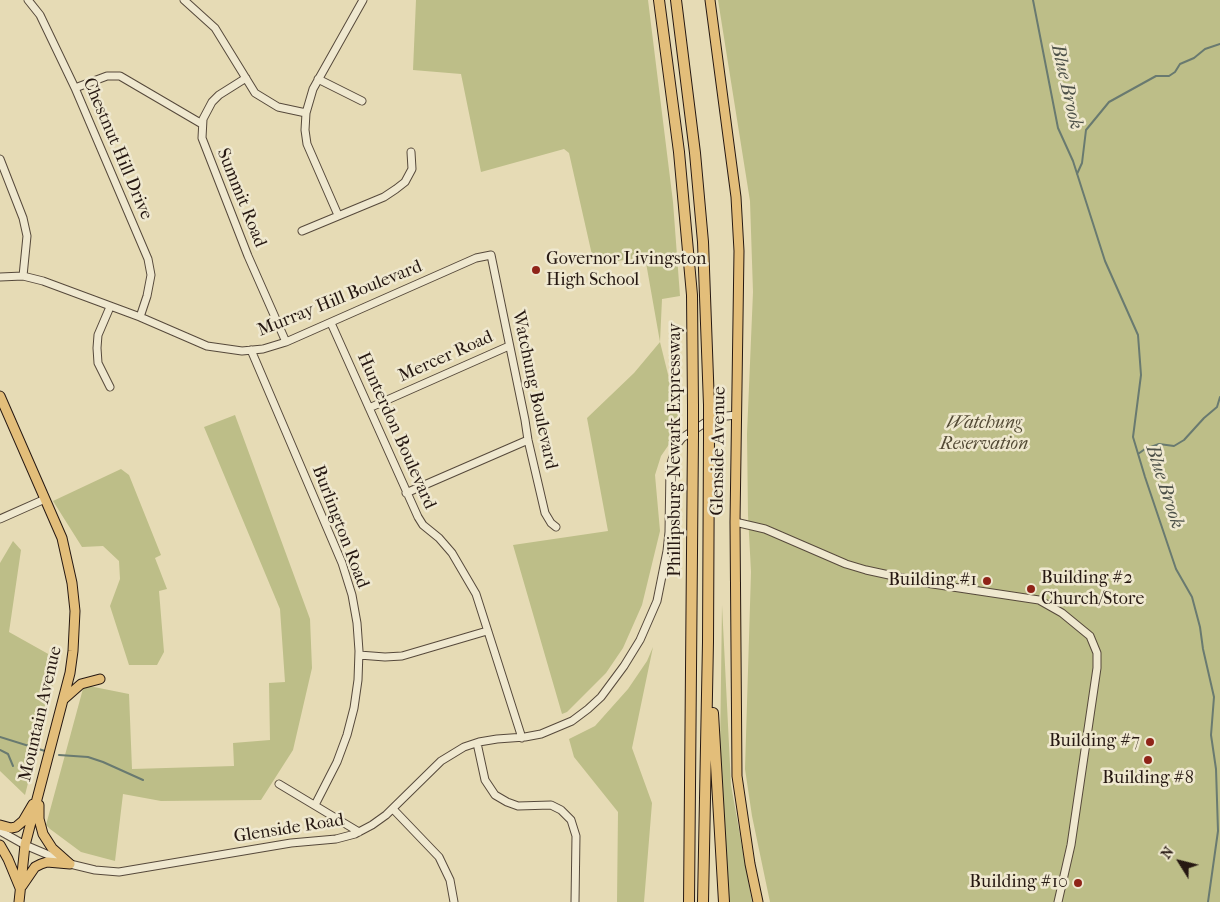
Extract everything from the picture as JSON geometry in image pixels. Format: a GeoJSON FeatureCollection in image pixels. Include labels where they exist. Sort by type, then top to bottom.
{"type":"FeatureCollection","features":[{"type":"Feature","properties":{"kind":"highway","name":"Phillipsburg-Newark Expressway"},"geometry":{"type":"LineString","coordinates":[[659,0],[679,152],[692,295],[693,436],[689,902]]}},
{"type":"Feature","properties":{"kind":"highway","name":"Phillipsburg-Newark Expressway"},"geometry":{"type":"LineString","coordinates":[[676,0],[704,242],[709,405],[708,642],[703,902]]}},
{"type":"Feature","properties":{"kind":"highway"},"geometry":{"type":"LineString","coordinates":[[708,642],[724,902]]}},
{"type":"Feature","properties":{"kind":"main road","name":"Glenside Avenue"},"geometry":{"type":"LineString","coordinates":[[710,0],[736,197],[739,251],[735,522],[737,776],[750,864],[758,902]]}},
{"type":"Feature","properties":{"kind":"main road","name":"Mountain Avenue"},"geometry":{"type":"LineString","coordinates":[[0,396],[62,538],[68,562],[75,611],[74,652],[64,699],[26,845],[20,902]]}},
{"type":"Feature","properties":{"kind":"main road"},"geometry":{"type":"LineString","coordinates":[[64,699],[81,684],[100,679]]}},
{"type":"Feature","properties":{"kind":"main road"},"geometry":{"type":"LineString","coordinates":[[0,824],[11,828],[23,821],[40,792]]}},
{"type":"Feature","properties":{"kind":"main road"},"geometry":{"type":"LineString","coordinates":[[40,792],[39,819],[43,834],[52,848],[70,864]]}},
{"type":"Feature","properties":{"kind":"main road"},"geometry":{"type":"LineString","coordinates":[[0,845],[20,889]]}},
{"type":"Feature","properties":{"kind":"main road"},"geometry":{"type":"LineString","coordinates":[[20,889],[35,867],[41,864],[47,862],[70,864]]}},
{"type":"Feature","properties":{"kind":"street","name":"Chestnut Hill Drive"},"geometry":{"type":"LineString","coordinates":[[28,0],[40,16],[75,88],[148,259],[150,275],[147,296],[140,317]]}},
{"type":"Feature","properties":{"kind":"street"},"geometry":{"type":"LineString","coordinates":[[184,0],[215,28],[256,93],[278,107],[306,113]]}},
{"type":"Feature","properties":{"kind":"street"},"geometry":{"type":"LineString","coordinates":[[338,215],[307,144],[305,130],[306,113],[318,79],[363,0]]}},
{"type":"Feature","properties":{"kind":"street"},"geometry":{"type":"LineString","coordinates":[[75,88],[107,76],[120,76],[202,124]]}},
{"type":"Feature","properties":{"kind":"street","name":"Summit Road"},"geometry":{"type":"LineString","coordinates":[[246,78],[215,98],[206,110],[201,134],[204,148],[248,256],[286,342]]}},
{"type":"Feature","properties":{"kind":"street"},"geometry":{"type":"LineString","coordinates":[[318,79],[362,101]]}},
{"type":"Feature","properties":{"kind":"street"},"geometry":{"type":"LineString","coordinates":[[302,231],[384,197],[405,182],[412,169],[411,152]]}},
{"type":"Feature","properties":{"kind":"street"},"geometry":{"type":"LineString","coordinates":[[0,159],[24,218],[27,236],[23,276]]}},
{"type":"Feature","properties":{"kind":"street","name":"Murray Hill Boulevard"},"geometry":{"type":"LineString","coordinates":[[0,277],[23,276],[57,286],[140,317],[207,346],[222,349],[251,350],[286,342],[476,258],[491,255]]}},
{"type":"Feature","properties":{"kind":"street","name":"Watchung Boulevard"},"geometry":{"type":"LineString","coordinates":[[491,255],[528,440],[545,513],[556,527]]}},
{"type":"Feature","properties":{"kind":"street"},"geometry":{"type":"LineString","coordinates":[[110,307],[98,335],[97,348],[98,363],[110,387]]}},
{"type":"Feature","properties":{"kind":"street","name":"Hunterdon Boulevard"},"geometry":{"type":"LineString","coordinates":[[331,323],[406,494],[423,525],[452,553],[476,594],[522,738]]}},
{"type":"Feature","properties":{"kind":"street","name":"Mercer Road"},"geometry":{"type":"LineString","coordinates":[[368,408],[509,346]]}},
{"type":"Feature","properties":{"kind":"street","name":"Burlington Road"},"geometry":{"type":"LineString","coordinates":[[251,350],[342,563],[352,595],[357,623],[358,680],[354,708],[347,735],[330,778],[315,805]]}},
{"type":"Feature","properties":{"kind":"street","name":"Glenside Road"},"geometry":{"type":"LineString","coordinates":[[0,831],[26,845],[70,864],[95,870],[128,872],[291,843],[336,839],[359,832],[372,825],[393,809],[441,761],[464,747],[497,739],[522,738],[541,734],[572,721],[601,697],[624,666],[650,621],[663,579],[669,532],[670,467],[676,446],[682,438],[706,422],[736,415]]}},
{"type":"Feature","properties":{"kind":"street"},"geometry":{"type":"LineString","coordinates":[[406,494],[528,440]]}},
{"type":"Feature","properties":{"kind":"street"},"geometry":{"type":"LineString","coordinates":[[0,520],[45,499]]}},
{"type":"Feature","properties":{"kind":"street"},"geometry":{"type":"LineString","coordinates":[[735,522],[765,529],[846,564],[866,570],[926,583],[1039,600],[1062,612],[1090,636],[1097,653],[1097,668],[1071,844],[1058,902]]}},
{"type":"Feature","properties":{"kind":"street"},"geometry":{"type":"LineString","coordinates":[[358,655],[402,656],[487,631]]}},
{"type":"Feature","properties":{"kind":"street"},"geometry":{"type":"LineString","coordinates":[[477,743],[485,780],[495,795],[518,806],[551,805],[561,810],[571,820],[576,836],[575,902]]}},
{"type":"Feature","properties":{"kind":"street"},"geometry":{"type":"LineString","coordinates":[[279,784],[359,832]]}},
{"type":"Feature","properties":{"kind":"street"},"geometry":{"type":"LineString","coordinates":[[393,809],[439,857],[450,880],[454,902]]}},
{"type":"Feature","properties":{"kind":"green space"},"geometry":{"type":"Polygon","coordinates":[[[416,0],[648,0],[673,202],[680,296],[662,299],[660,342],[645,257],[603,263],[599,262],[592,255],[569,153],[564,149],[481,172],[461,74],[413,70],[416,0]]]}},
{"type":"Feature","properties":{"kind":"green space","name":"Watchung Reservation"},"geometry":{"type":"Polygon","coordinates":[[[718,0],[1220,0],[1220,902],[770,902],[752,816],[745,769],[751,572],[747,434],[753,292],[750,201],[718,0]]]}},
{"type":"Feature","properties":{"kind":"green space"},"geometry":{"type":"Polygon","coordinates":[[[660,342],[681,427],[661,456],[655,475],[660,531],[642,605],[623,648],[606,673],[567,712],[562,714],[513,545],[608,531],[587,418],[634,373],[660,342]]]}},
{"type":"Feature","properties":{"kind":"green space"},"geometry":{"type":"Polygon","coordinates":[[[235,415],[310,619],[312,668],[293,750],[261,800],[161,801],[123,794],[115,861],[81,852],[46,825],[84,685],[129,694],[132,769],[234,766],[233,743],[270,740],[269,683],[285,682],[280,609],[204,427],[235,415]]]}},
{"type":"Feature","properties":{"kind":"green space"},"geometry":{"type":"Polygon","coordinates":[[[121,469],[129,475],[161,555],[155,558],[167,589],[159,591],[164,652],[157,665],[129,665],[110,606],[120,579],[119,561],[103,546],[82,547],[53,501],[121,469]]]}},
{"type":"Feature","properties":{"kind":"green space"},"geometry":{"type":"Polygon","coordinates":[[[13,541],[21,550],[9,632],[59,660],[25,795],[0,771],[0,563],[13,541]]]}},
{"type":"Feature","properties":{"kind":"green space"},"geometry":{"type":"Polygon","coordinates":[[[722,605],[731,785],[752,902],[718,902],[722,605]]]}},
{"type":"Feature","properties":{"kind":"green space"},"geometry":{"type":"Polygon","coordinates":[[[653,647],[632,748],[652,803],[644,902],[617,902],[618,812],[574,757],[569,739],[595,726],[628,689],[647,661],[653,647]]]}},
{"type":"Feature","properties":{"kind":"waterway","name":"Blue Brook"},"geometry":{"type":"LineString","coordinates":[[1033,0],[1058,128],[1073,161],[1105,261],[1138,335],[1141,375],[1133,437],[1176,569],[1192,597],[1214,697],[1211,735],[1216,769],[1218,831],[1208,902]]}},
{"type":"Feature","properties":{"kind":"waterway"},"geometry":{"type":"LineString","coordinates":[[1077,174],[1082,163],[1086,130],[1109,102],[1156,76],[1169,76],[1175,72],[1180,64],[1194,58],[1205,49],[1220,44]]}},
{"type":"Feature","properties":{"kind":"waterway"},"geometry":{"type":"LineString","coordinates":[[1138,454],[1145,449],[1159,444],[1174,446],[1184,440],[1217,407],[1220,397]]}},
{"type":"Feature","properties":{"kind":"waterway"},"geometry":{"type":"LineString","coordinates":[[0,737],[45,751]]}},
{"type":"Feature","properties":{"kind":"waterway"},"geometry":{"type":"LineString","coordinates":[[0,750],[8,754],[13,766]]}},
{"type":"Feature","properties":{"kind":"waterway"},"geometry":{"type":"LineString","coordinates":[[59,755],[88,757],[143,780]]}},
{"type":"Feature","properties":{"kind":"place","name":"Governor Livingston High School"},"geometry":{"type":"Point","coordinates":[536,270]}},
{"type":"Feature","properties":{"kind":"place","name":"Building #1"},"geometry":{"type":"Point","coordinates":[987,581]}},
{"type":"Feature","properties":{"kind":"place","name":"Building #2 Church/Store"},"geometry":{"type":"Point","coordinates":[1031,589]}},
{"type":"Feature","properties":{"kind":"place","name":"Building #7"},"geometry":{"type":"Point","coordinates":[1150,742]}},
{"type":"Feature","properties":{"kind":"place","name":"Building #8"},"geometry":{"type":"Point","coordinates":[1148,760]}},
{"type":"Feature","properties":{"kind":"place","name":"Building #10"},"geometry":{"type":"Point","coordinates":[1078,883]}}]}
